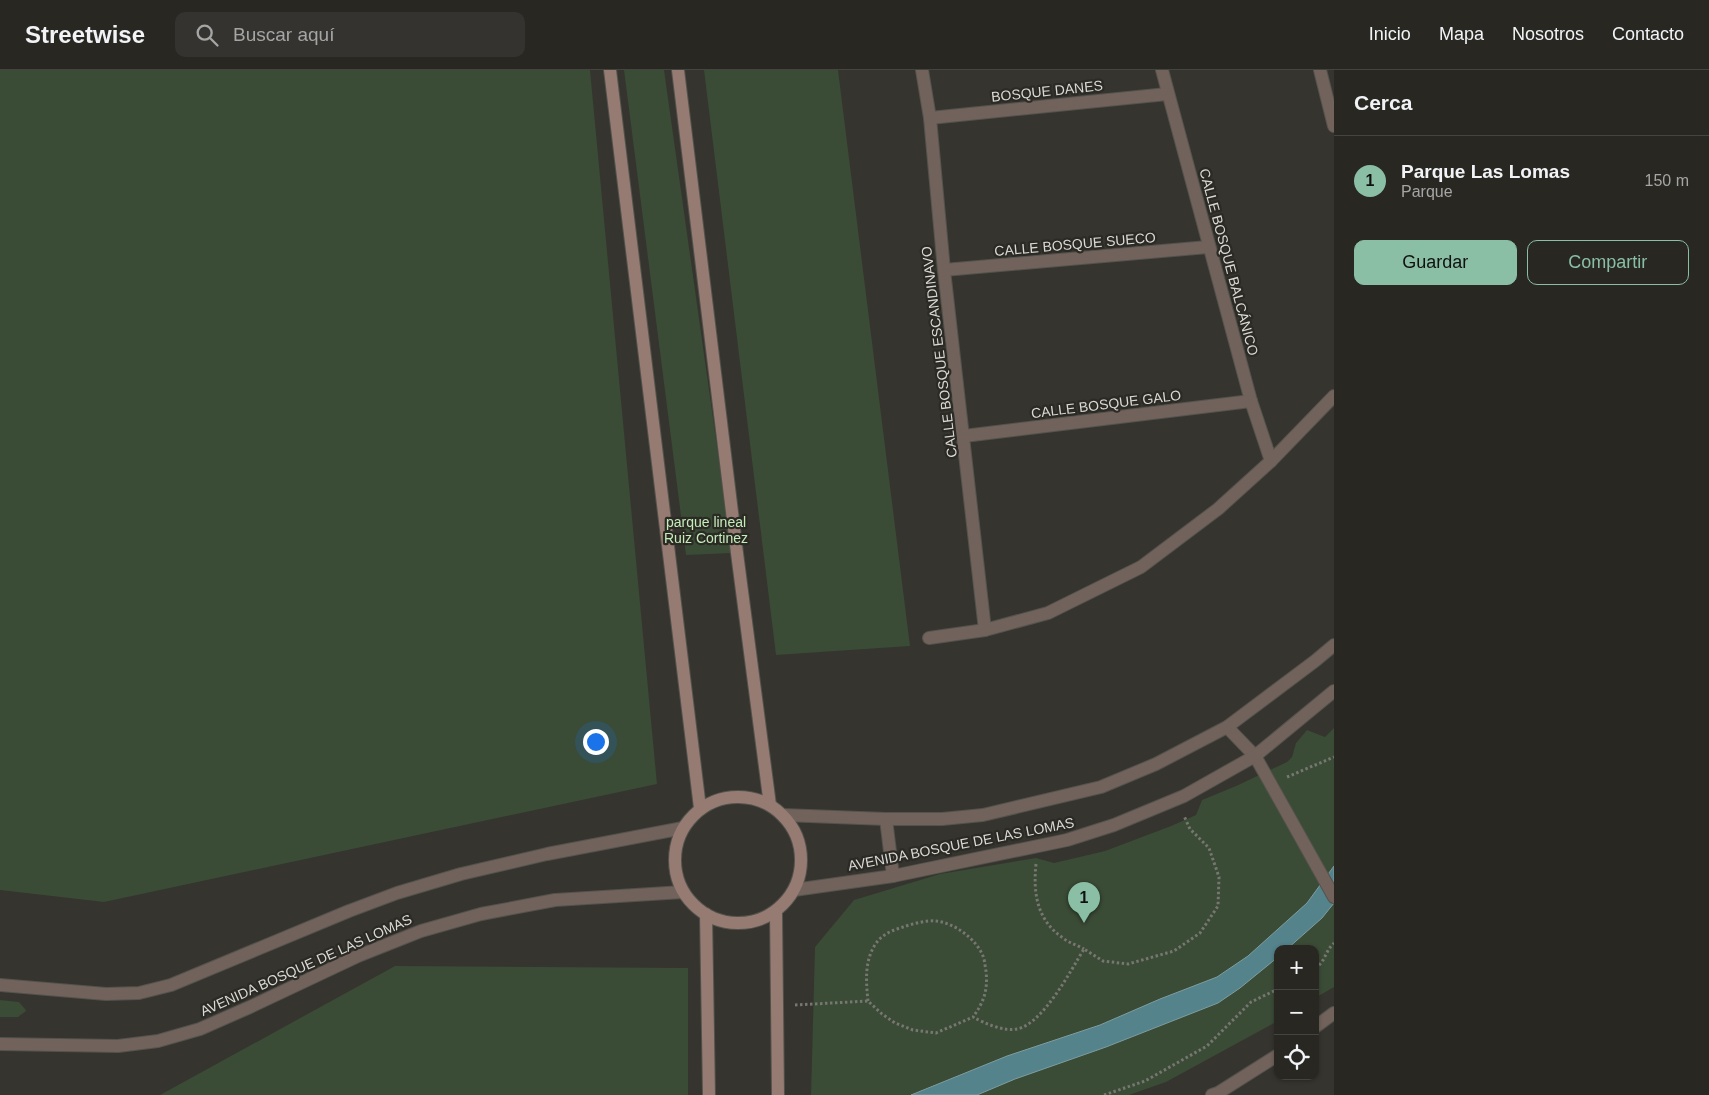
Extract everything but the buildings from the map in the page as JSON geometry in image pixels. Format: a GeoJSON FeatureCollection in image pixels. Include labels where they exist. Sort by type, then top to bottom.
{"type":"FeatureCollection","features":[{"type":"Feature","properties":{"kind":"main road"},"geometry":{"type":"LineString","coordinates":[[610,70],[700,808]]}},
{"type":"Feature","properties":{"kind":"main road"},"geometry":{"type":"LineString","coordinates":[[678,70],[770,805]]}},
{"type":"Feature","properties":{"kind":"main road"},"geometry":{"type":"LineString","coordinates":[[737,796],[770,805],[783,815],[794,832],[801,851],[800,871],[794,890],[776,912],[752,922],[733,924],[715,920],[690,902],[683,892],[675,871],[675,849],[682,828],[700,808],[720,799],[737,796]]}},
{"type":"Feature","properties":{"kind":"main road"},"geometry":{"type":"LineString","coordinates":[[776,912],[778,1095]]}},
{"type":"Feature","properties":{"kind":"main road"},"geometry":{"type":"LineString","coordinates":[[706,914],[708,1095]]}},
{"type":"Feature","properties":{"kind":"street","name":"CALLE BOSQUE ESCANDINAVO"},"geometry":{"type":"LineString","coordinates":[[922,70],[930,118],[944,270],[985,630]]}},
{"type":"Feature","properties":{"kind":"street","name":"CALLE BOSQUE BALCÁNICO"},"geometry":{"type":"LineString","coordinates":[[1162,70],[1208,246],[1271,461]]}},
{"type":"Feature","properties":{"kind":"street"},"geometry":{"type":"LineString","coordinates":[[1326,76],[1334,126]]}},
{"type":"Feature","properties":{"kind":"street","name":"BOSQUE DANES"},"geometry":{"type":"LineString","coordinates":[[930,118],[1168,94]]}},
{"type":"Feature","properties":{"kind":"street","name":"CALLE BOSQUE SUECO"},"geometry":{"type":"LineString","coordinates":[[944,270],[1208,246]]}},
{"type":"Feature","properties":{"kind":"street"},"geometry":{"type":"LineString","coordinates":[[929,638],[985,630],[1048,613],[1141,567],[1218,509],[1271,461],[1334,396]]}},
{"type":"Feature","properties":{"kind":"street","name":"CALLE BOSQUE GALO"},"geometry":{"type":"LineString","coordinates":[[964,436],[1252,401]]}},
{"type":"Feature","properties":{"kind":"street","name":"AVENIDA BOSQUE DE LAS LOMAS"},"geometry":{"type":"LineString","coordinates":[[783,815],[942,819],[983,815],[1100,787],[1156,764],[1227,727],[1334,645]]}},
{"type":"Feature","properties":{"kind":"street","name":"AVENIDA BOSQUE DE LAS LOMAS"},"geometry":{"type":"LineString","coordinates":[[794,890],[893,876],[1066,840],[1114,825],[1184,796],[1255,756],[1334,691]]}},
{"type":"Feature","properties":{"kind":"street"},"geometry":{"type":"LineString","coordinates":[[1227,727],[1255,756],[1334,897]]}},
{"type":"Feature","properties":{"kind":"street"},"geometry":{"type":"LineString","coordinates":[[886,819],[893,876]]}},
{"type":"Feature","properties":{"kind":"street","name":"AVENIDA BOSQUE DE LAS LOMAS"},"geometry":{"type":"LineString","coordinates":[[0,985],[106,994],[139,994],[171,985],[349,911],[424,885],[461,874],[547,854],[682,828]]}},
{"type":"Feature","properties":{"kind":"street","name":"AVENIDA BOSQUE DE LAS LOMAS"},"geometry":{"type":"LineString","coordinates":[[0,1044],[118,1046],[158,1041],[200,1029],[358,956],[429,928],[481,914],[555,900],[683,892]]}},
{"type":"Feature","properties":{"kind":"street"},"geometry":{"type":"LineString","coordinates":[[1319,1024],[1334,1013]]}},
{"type":"Feature","properties":{"kind":"street"},"geometry":{"type":"LineString","coordinates":[[1212,1095],[1274,1058]]}},
{"type":"Feature","properties":{"kind":"path"},"geometry":{"type":"LineString","coordinates":[[1270,784],[1334,757]]}},
{"type":"Feature","properties":{"kind":"path"},"geometry":{"type":"LineString","coordinates":[[1037,846],[1035,895],[1041,913],[1052,930],[1065,940],[1103,961],[1128,964],[1174,951],[1200,932],[1218,906],[1219,877],[1210,848],[1190,829],[1184,816]]}},
{"type":"Feature","properties":{"kind":"path"},"geometry":{"type":"LineString","coordinates":[[936,921],[962,931],[976,945],[984,958],[987,988],[982,1004],[972,1017],[936,1033],[913,1030],[895,1023],[868,1001],[866,976],[869,958],[877,942],[890,931],[936,921]]}},
{"type":"Feature","properties":{"kind":"path"},"geometry":{"type":"LineString","coordinates":[[1319,966],[1328,949],[1334,943]]}},
{"type":"Feature","properties":{"kind":"path"},"geometry":{"type":"LineString","coordinates":[[972,1017],[989,1025],[1017,1029],[1034,1020],[1061,988],[1084,949]]}},
{"type":"Feature","properties":{"kind":"path"},"geometry":{"type":"LineString","coordinates":[[1104,1095],[1145,1081],[1207,1046],[1251,1002],[1276,990]]}},
{"type":"Feature","properties":{"kind":"path"},"geometry":{"type":"LineString","coordinates":[[777,1006],[868,1001]]}},
{"type":"Feature","properties":{"kind":"green space"},"geometry":{"type":"Polygon","coordinates":[[[0,70],[590,70],[657,784],[104,902],[0,890],[0,70]]]}},
{"type":"Feature","properties":{"kind":"green space","name":"parque lineal Ruiz Cortinez"},"geometry":{"type":"Polygon","coordinates":[[[624,70],[664,70],[732,553],[686,555],[624,70]]]}},
{"type":"Feature","properties":{"kind":"green space"},"geometry":{"type":"Polygon","coordinates":[[[704,70],[838,70],[910,646],[776,655],[704,70]]]}},
{"type":"Feature","properties":{"kind":"green space"},"geometry":{"type":"Polygon","coordinates":[[[1334,728],[1334,987],[1319,996],[1319,945],[1274,945],[1274,1023],[1166,1082],[1129,1095],[811,1095],[815,947],[854,900],[940,874],[1036,858],[1054,863],[1105,851],[1196,815],[1202,800],[1287,762],[1292,757],[1296,743],[1307,730],[1325,737],[1334,728]]]}},
{"type":"Feature","properties":{"kind":"green space"},"geometry":{"type":"Polygon","coordinates":[[[395,966],[688,968],[688,1095],[160,1095],[395,966]]]}},
{"type":"Feature","properties":{"kind":"green space"},"geometry":{"type":"Polygon","coordinates":[[[0,1000],[19,1002],[26,1011],[18,1017],[0,1017],[0,1000]]]}},
{"type":"Feature","properties":{"kind":"water"},"geometry":{"type":"Polygon","coordinates":[[[1334,866],[1334,903],[1322,918],[1292,945],[1274,945],[1274,960],[1218,1003],[977,1095],[911,1095],[1007,1056],[1100,1025],[1217,977],[1248,956],[1307,903],[1334,866]]]}},
{"type":"Feature","properties":{"kind":"place","name":"Parque Las Lomas"},"geometry":{"type":"Point","coordinates":[1084,923]}}]}
